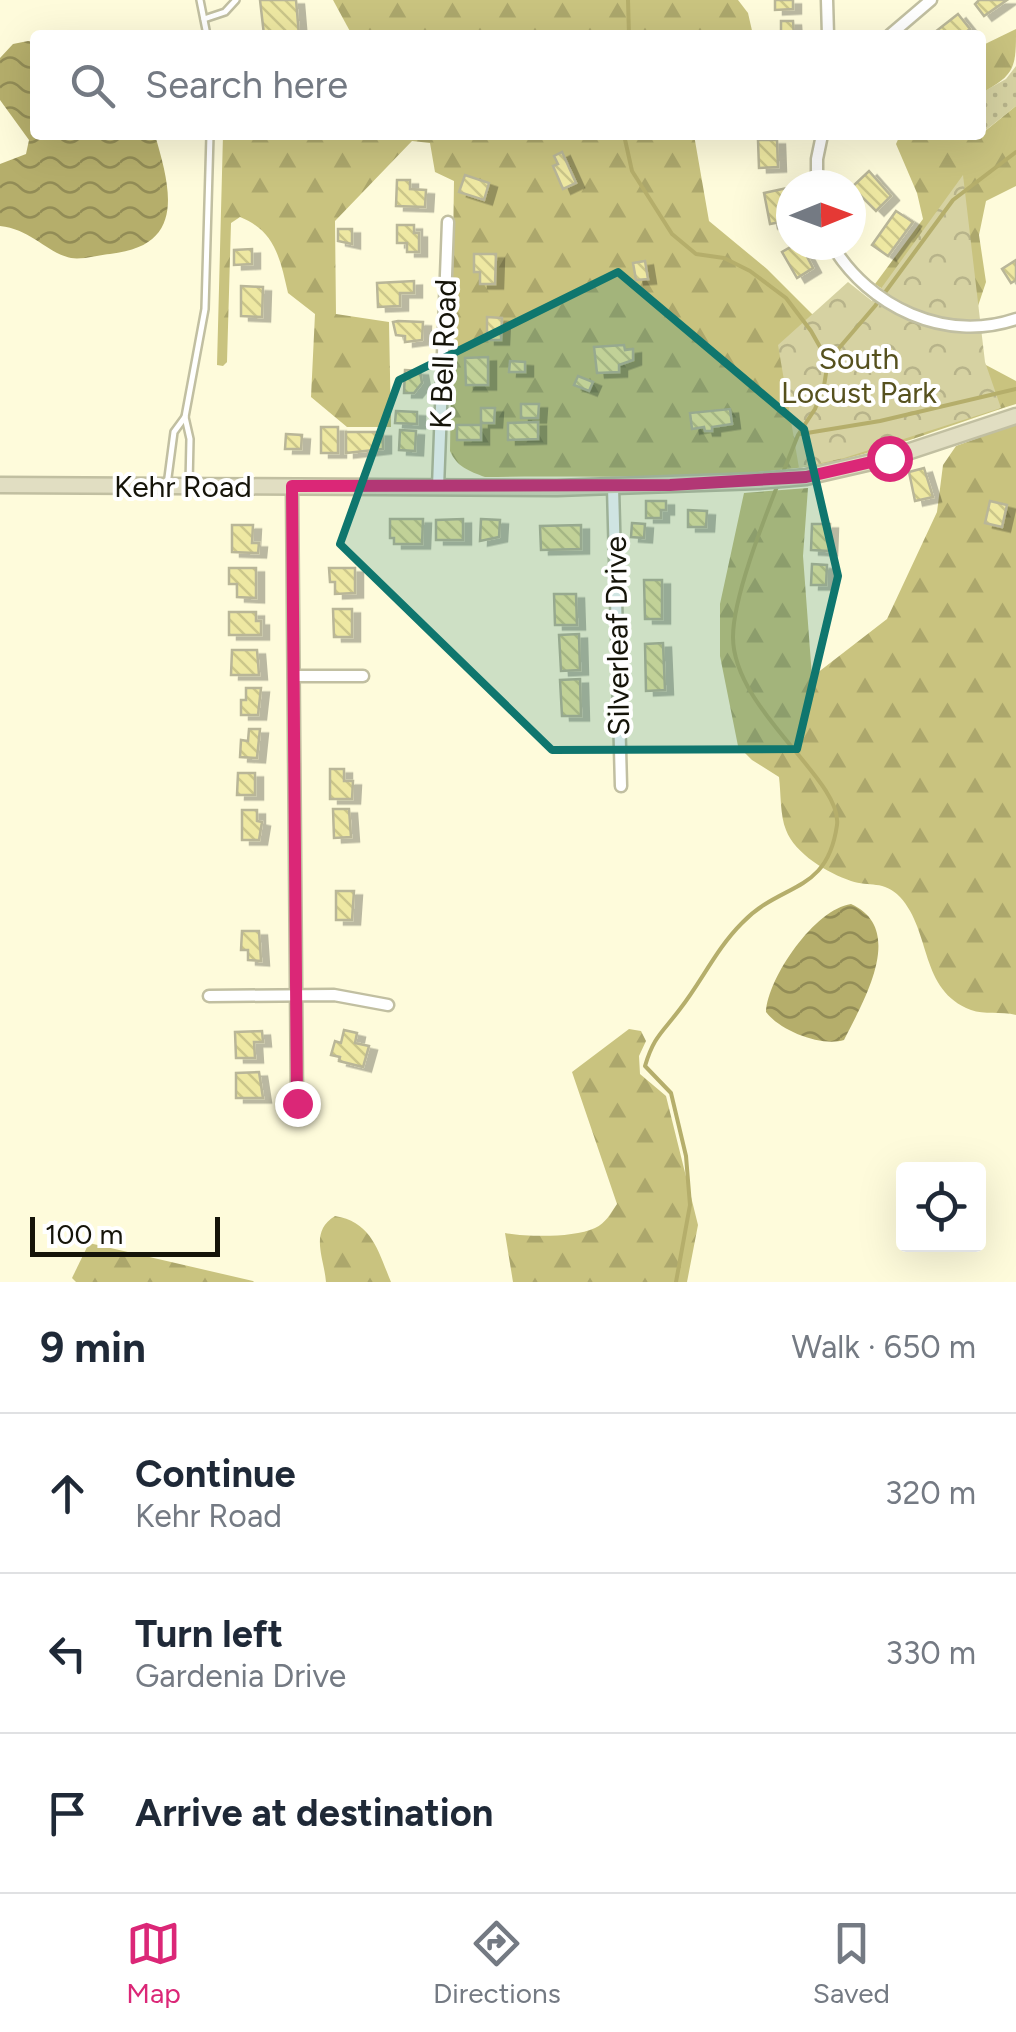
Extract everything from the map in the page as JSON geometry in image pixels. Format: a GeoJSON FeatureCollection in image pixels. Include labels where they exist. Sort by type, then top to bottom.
{"type":"FeatureCollection","features":[{"type":"Feature","properties":{"kind":"street"},"geometry":{"type":"LineString","coordinates":[[826,0],[828,30]]}},
{"type":"Feature","properties":{"kind":"street"},"geometry":{"type":"LineString","coordinates":[[896,30],[931,0]]}},
{"type":"Feature","properties":{"kind":"street"},"geometry":{"type":"LineString","coordinates":[[817,170],[821,140]]}},
{"type":"Feature","properties":{"kind":"street","name":"K Bell Road"},"geometry":{"type":"LineString","coordinates":[[438,487],[448,222]]}},
{"type":"Feature","properties":{"kind":"street"},"geometry":{"type":"LineString","coordinates":[[843,260],[873,293],[926,320],[973,326],[1016,319]]}},
{"type":"Feature","properties":{"kind":"street","name":"Kehr Road"},"geometry":{"type":"LineString","coordinates":[[0,485],[438,487],[759,481],[806,477],[889,458],[1016,416]]}},
{"type":"Feature","properties":{"kind":"street"},"geometry":{"type":"LineString","coordinates":[[292,486],[297,1103]]}},
{"type":"Feature","properties":{"kind":"street","name":"Silverleaf Drive"},"geometry":{"type":"LineString","coordinates":[[614,486],[620,786]]}},
{"type":"Feature","properties":{"kind":"street"},"geometry":{"type":"LineString","coordinates":[[294,676],[363,676]]}},
{"type":"Feature","properties":{"kind":"street"},"geometry":{"type":"LineString","coordinates":[[209,996],[334,995],[388,1005]]}},
{"type":"Feature","properties":{"kind":"lane"},"geometry":{"type":"LineString","coordinates":[[200,0],[206,30]]}},
{"type":"Feature","properties":{"kind":"lane"},"geometry":{"type":"LineString","coordinates":[[204,19],[225,12],[236,0]]}},
{"type":"Feature","properties":{"kind":"lane"},"geometry":{"type":"LineString","coordinates":[[189,486],[190,439],[185,417],[205,309],[210,140]]}},
{"type":"Feature","properties":{"kind":"lane"},"geometry":{"type":"LineString","coordinates":[[167,486],[174,432],[185,417]]}},
{"type":"Feature","properties":{"kind":"highlighted area"},"geometry":{"type":"Polygon","coordinates":[[[618,272],[804,429],[838,576],[797,749],[552,750],[340,544],[399,380],[618,272]]]}},
{"type":"Feature","properties":{"kind":"green space"},"geometry":{"type":"Polygon","coordinates":[[[333,0],[738,0],[748,13],[752,30],[349,30],[333,0]]]}},
{"type":"Feature","properties":{"kind":"green space"},"geometry":{"type":"Polygon","coordinates":[[[1016,29],[1012,68],[986,90],[986,44],[1016,29]]]}},
{"type":"Feature","properties":{"kind":"green space"},"geometry":{"type":"Polygon","coordinates":[[[1016,66],[1016,106],[986,130],[986,90],[1006,79],[1016,66]]]}},
{"type":"Feature","properties":{"kind":"green space"},"geometry":{"type":"Polygon","coordinates":[[[1016,106],[1016,186],[986,201],[979,235],[986,282],[978,306],[904,303],[875,284],[923,219],[898,140],[986,140],[986,130],[1016,106]]]}},
{"type":"Feature","properties":{"kind":"green space"},"geometry":{"type":"Polygon","coordinates":[[[223,140],[695,140],[709,221],[767,269],[812,314],[877,307],[1016,381],[1016,404],[879,450],[797,468],[681,476],[485,477],[460,465],[450,451],[454,181],[435,172],[430,143],[412,141],[335,221],[336,314],[389,322],[391,427],[347,427],[311,397],[315,314],[288,293],[279,257],[268,238],[240,217],[231,223],[227,362],[217,365],[223,140]]]}},
{"type":"Feature","properties":{"kind":"green space","name":"South Locust Park"},"geometry":{"type":"Polygon","coordinates":[[[963,175],[985,362],[1001,408],[844,458],[799,468],[778,345],[848,282],[872,301],[963,175]]]}},
{"type":"Feature","properties":{"kind":"green space"},"geometry":{"type":"Polygon","coordinates":[[[1016,424],[1016,1015],[971,1010],[954,1001],[934,975],[917,927],[900,897],[882,886],[832,873],[804,855],[790,839],[783,818],[779,777],[738,746],[720,656],[720,604],[744,493],[808,488],[803,556],[812,677],[887,619],[937,512],[943,465],[956,446],[1016,424]]]}},
{"type":"Feature","properties":{"kind":"green space"},"geometry":{"type":"Polygon","coordinates":[[[629,1029],[641,1031],[646,1041],[639,1056],[640,1074],[666,1096],[698,1225],[687,1282],[513,1282],[505,1233],[575,1234],[602,1224],[617,1204],[572,1072],[629,1029]]]}},
{"type":"Feature","properties":{"kind":"green space"},"geometry":{"type":"Polygon","coordinates":[[[335,1216],[366,1231],[391,1282],[326,1282],[320,1237],[327,1222],[335,1216]]]}},
{"type":"Feature","properties":{"kind":"green space"},"geometry":{"type":"Polygon","coordinates":[[[89,1243],[254,1282],[76,1282],[72,1278],[89,1243]]]}},
{"type":"Feature","properties":{"kind":"water"},"geometry":{"type":"Polygon","coordinates":[[[30,41],[30,140],[156,140],[168,195],[162,227],[151,240],[134,249],[75,258],[0,226],[0,164],[26,154],[29,140],[0,100],[0,58],[13,44],[30,41]]]}},
{"type":"Feature","properties":{"kind":"water"},"geometry":{"type":"Polygon","coordinates":[[[851,904],[868,915],[876,930],[876,967],[869,987],[844,1040],[802,1036],[766,1012],[775,981],[809,931],[837,909],[851,904]]]}},
{"type":"Feature","properties":{"kind":"building"},"geometry":{"type":"Polygon","coordinates":[[[260,0],[296,0],[299,30],[263,30],[260,0]]]}},
{"type":"Feature","properties":{"kind":"building"},"geometry":{"type":"Polygon","coordinates":[[[775,0],[793,0],[793,9],[775,10],[775,0]]]}},
{"type":"Feature","properties":{"kind":"building"},"geometry":{"type":"Polygon","coordinates":[[[979,0],[1007,0],[984,16],[975,4],[979,0]]]}},
{"type":"Feature","properties":{"kind":"building"},"geometry":{"type":"Polygon","coordinates":[[[958,14],[970,29],[969,30],[938,30],[958,14]]]}},
{"type":"Feature","properties":{"kind":"building"},"geometry":{"type":"Polygon","coordinates":[[[781,21],[793,21],[794,30],[781,30],[781,21]]]}},
{"type":"Feature","properties":{"kind":"building"},"geometry":{"type":"Polygon","coordinates":[[[758,140],[777,140],[778,167],[759,168],[758,140]]]}},
{"type":"Feature","properties":{"kind":"building"},"geometry":{"type":"Polygon","coordinates":[[[562,152],[576,183],[563,189],[553,166],[558,164],[554,156],[562,152]]]}},
{"type":"Feature","properties":{"kind":"building"},"geometry":{"type":"Polygon","coordinates":[[[869,171],[891,196],[876,211],[866,201],[869,171]]]}},
{"type":"Feature","properties":{"kind":"building"},"geometry":{"type":"Polygon","coordinates":[[[465,175],[489,183],[484,200],[459,192],[465,175]]]}},
{"type":"Feature","properties":{"kind":"building"},"geometry":{"type":"Polygon","coordinates":[[[397,180],[410,180],[410,189],[426,190],[425,207],[396,206],[397,180]]]}},
{"type":"Feature","properties":{"kind":"building"},"geometry":{"type":"Polygon","coordinates":[[[776,190],[776,223],[770,224],[764,193],[776,190]]]}},
{"type":"Feature","properties":{"kind":"building"},"geometry":{"type":"Polygon","coordinates":[[[896,211],[913,222],[888,256],[872,245],[896,211]]]}},
{"type":"Feature","properties":{"kind":"building"},"geometry":{"type":"Polygon","coordinates":[[[397,225],[414,225],[414,233],[419,233],[419,252],[407,252],[407,243],[397,243],[397,225]]]}},
{"type":"Feature","properties":{"kind":"building"},"geometry":{"type":"Polygon","coordinates":[[[338,229],[352,229],[352,244],[338,241],[338,229]]]}},
{"type":"Feature","properties":{"kind":"building"},"geometry":{"type":"Polygon","coordinates":[[[252,249],[252,264],[234,265],[234,250],[252,249]]]}},
{"type":"Feature","properties":{"kind":"building"},"geometry":{"type":"Polygon","coordinates":[[[474,254],[496,254],[495,284],[480,284],[480,272],[474,272],[474,254]]]}},
{"type":"Feature","properties":{"kind":"building"},"geometry":{"type":"Polygon","coordinates":[[[787,260],[809,260],[813,268],[797,278],[787,260]]]}},
{"type":"Feature","properties":{"kind":"building"},"geometry":{"type":"Polygon","coordinates":[[[1016,260],[1016,280],[1011,283],[1002,269],[1016,260]]]}},
{"type":"Feature","properties":{"kind":"building"},"geometry":{"type":"Polygon","coordinates":[[[645,261],[648,279],[636,280],[633,263],[645,261]]]}},
{"type":"Feature","properties":{"kind":"building"},"geometry":{"type":"Polygon","coordinates":[[[414,281],[414,293],[400,293],[400,306],[378,307],[377,283],[414,281]]]}},
{"type":"Feature","properties":{"kind":"building"},"geometry":{"type":"Polygon","coordinates":[[[241,286],[263,287],[262,317],[241,316],[241,286]]]}},
{"type":"Feature","properties":{"kind":"building"},"geometry":{"type":"Polygon","coordinates":[[[487,317],[502,318],[501,340],[487,340],[487,317]]]}},
{"type":"Feature","properties":{"kind":"building"},"geometry":{"type":"Polygon","coordinates":[[[393,322],[423,322],[422,340],[405,342],[405,336],[396,335],[393,322]]]}},
{"type":"Feature","properties":{"kind":"building"},"geometry":{"type":"Polygon","coordinates":[[[624,345],[625,350],[633,349],[633,360],[619,365],[619,372],[597,373],[594,347],[624,345]]]}},
{"type":"Feature","properties":{"kind":"building"},"geometry":{"type":"Polygon","coordinates":[[[488,357],[488,385],[466,385],[465,358],[488,357]]]}},
{"type":"Feature","properties":{"kind":"building"},"geometry":{"type":"Polygon","coordinates":[[[510,361],[525,362],[525,372],[509,372],[510,361]]]}},
{"type":"Feature","properties":{"kind":"building"},"geometry":{"type":"Polygon","coordinates":[[[405,370],[420,371],[422,383],[414,393],[404,393],[405,370]]]}},
{"type":"Feature","properties":{"kind":"building"},"geometry":{"type":"Polygon","coordinates":[[[578,376],[593,382],[589,391],[574,385],[578,376]]]}},
{"type":"Feature","properties":{"kind":"building"},"geometry":{"type":"Polygon","coordinates":[[[521,404],[539,404],[538,418],[521,418],[521,404]]]}},
{"type":"Feature","properties":{"kind":"building"},"geometry":{"type":"Polygon","coordinates":[[[481,408],[495,408],[494,423],[481,423],[481,408]]]}},
{"type":"Feature","properties":{"kind":"building"},"geometry":{"type":"Polygon","coordinates":[[[730,409],[732,424],[712,427],[712,431],[705,431],[704,427],[692,429],[690,413],[730,409]]]}},
{"type":"Feature","properties":{"kind":"building"},"geometry":{"type":"Polygon","coordinates":[[[396,411],[417,412],[417,424],[395,423],[396,411]]]}},
{"type":"Feature","properties":{"kind":"building"},"geometry":{"type":"Polygon","coordinates":[[[538,422],[538,439],[508,440],[508,423],[538,422]]]}},
{"type":"Feature","properties":{"kind":"building"},"geometry":{"type":"Polygon","coordinates":[[[457,425],[481,425],[481,440],[457,440],[457,425]]]}},
{"type":"Feature","properties":{"kind":"building"},"geometry":{"type":"Polygon","coordinates":[[[321,427],[338,427],[338,453],[321,453],[321,427]]]}},
{"type":"Feature","properties":{"kind":"building"},"geometry":{"type":"Polygon","coordinates":[[[400,430],[416,431],[415,451],[399,450],[400,430]]]}},
{"type":"Feature","properties":{"kind":"building"},"geometry":{"type":"Polygon","coordinates":[[[346,432],[383,432],[383,449],[346,453],[346,432]]]}},
{"type":"Feature","properties":{"kind":"building"},"geometry":{"type":"Polygon","coordinates":[[[286,434],[302,435],[301,449],[285,449],[286,434]]]}},
{"type":"Feature","properties":{"kind":"building"},"geometry":{"type":"Polygon","coordinates":[[[924,468],[933,497],[915,501],[909,472],[924,468]]]}},
{"type":"Feature","properties":{"kind":"building"},"geometry":{"type":"Polygon","coordinates":[[[646,501],[666,501],[661,518],[646,518],[646,501]]]}},
{"type":"Feature","properties":{"kind":"building"},"geometry":{"type":"Polygon","coordinates":[[[990,501],[1007,505],[1002,527],[985,523],[990,501]]]}},
{"type":"Feature","properties":{"kind":"building"},"geometry":{"type":"Polygon","coordinates":[[[688,510],[707,511],[706,527],[688,527],[688,510]]]}},
{"type":"Feature","properties":{"kind":"building"},"geometry":{"type":"Polygon","coordinates":[[[390,519],[423,519],[422,544],[394,544],[394,538],[390,538],[390,519]]]}},
{"type":"Feature","properties":{"kind":"building"},"geometry":{"type":"Polygon","coordinates":[[[463,519],[463,540],[436,540],[436,520],[463,519]]]}},
{"type":"Feature","properties":{"kind":"building"},"geometry":{"type":"Polygon","coordinates":[[[481,519],[500,520],[499,537],[480,541],[481,519]]]}},
{"type":"Feature","properties":{"kind":"building"},"geometry":{"type":"Polygon","coordinates":[[[632,523],[645,524],[644,538],[631,537],[632,523]]]}},
{"type":"Feature","properties":{"kind":"building"},"geometry":{"type":"Polygon","coordinates":[[[812,524],[830,524],[829,551],[811,550],[812,524]]]}},
{"type":"Feature","properties":{"kind":"building"},"geometry":{"type":"Polygon","coordinates":[[[232,525],[253,525],[252,543],[259,543],[258,553],[232,552],[232,525]]]}},
{"type":"Feature","properties":{"kind":"building"},"geometry":{"type":"Polygon","coordinates":[[[581,525],[581,549],[541,550],[540,526],[581,525]]]}},
{"type":"Feature","properties":{"kind":"building"},"geometry":{"type":"Polygon","coordinates":[[[812,564],[827,565],[826,585],[811,585],[812,564]]]}},
{"type":"Feature","properties":{"kind":"building"},"geometry":{"type":"Polygon","coordinates":[[[229,568],[256,568],[256,598],[237,597],[237,584],[229,584],[229,568]]]}},
{"type":"Feature","properties":{"kind":"building"},"geometry":{"type":"Polygon","coordinates":[[[329,568],[355,568],[355,593],[335,594],[329,568]]]}},
{"type":"Feature","properties":{"kind":"building"},"geometry":{"type":"Polygon","coordinates":[[[644,580],[662,580],[662,619],[645,619],[644,580]]]}},
{"type":"Feature","properties":{"kind":"building"},"geometry":{"type":"Polygon","coordinates":[[[554,594],[576,594],[577,625],[555,625],[554,594]]]}},
{"type":"Feature","properties":{"kind":"building"},"geometry":{"type":"Polygon","coordinates":[[[333,609],[352,609],[352,637],[334,637],[333,609]]]}},
{"type":"Feature","properties":{"kind":"building"},"geometry":{"type":"Polygon","coordinates":[[[229,612],[256,612],[261,635],[229,635],[229,612]]]}},
{"type":"Feature","properties":{"kind":"building"},"geometry":{"type":"Polygon","coordinates":[[[579,634],[580,670],[561,671],[559,635],[579,634]]]}},
{"type":"Feature","properties":{"kind":"building"},"geometry":{"type":"Polygon","coordinates":[[[663,643],[665,690],[646,691],[645,644],[663,643]]]}},
{"type":"Feature","properties":{"kind":"building"},"geometry":{"type":"Polygon","coordinates":[[[232,650],[257,650],[259,675],[231,675],[232,650]]]}},
{"type":"Feature","properties":{"kind":"building"},"geometry":{"type":"Polygon","coordinates":[[[580,679],[581,716],[562,716],[560,680],[580,679]]]}},
{"type":"Feature","properties":{"kind":"building"},"geometry":{"type":"Polygon","coordinates":[[[246,688],[261,688],[258,715],[241,715],[246,688]]]}},
{"type":"Feature","properties":{"kind":"building"},"geometry":{"type":"Polygon","coordinates":[[[249,729],[260,729],[257,758],[240,757],[241,740],[248,741],[249,729]]]}},
{"type":"Feature","properties":{"kind":"building"},"geometry":{"type":"Polygon","coordinates":[[[330,769],[344,769],[344,781],[353,781],[352,799],[330,799],[330,769]]]}},
{"type":"Feature","properties":{"kind":"building"},"geometry":{"type":"Polygon","coordinates":[[[238,773],[255,773],[255,795],[237,795],[238,773]]]}},
{"type":"Feature","properties":{"kind":"building"},"geometry":{"type":"Polygon","coordinates":[[[333,809],[349,809],[351,837],[334,838],[333,809]]]}},
{"type":"Feature","properties":{"kind":"building"},"geometry":{"type":"Polygon","coordinates":[[[242,810],[257,810],[257,821],[262,822],[259,840],[242,840],[242,810]]]}},
{"type":"Feature","properties":{"kind":"building"},"geometry":{"type":"Polygon","coordinates":[[[336,891],[354,891],[352,920],[336,920],[336,891]]]}},
{"type":"Feature","properties":{"kind":"building"},"geometry":{"type":"Polygon","coordinates":[[[242,931],[259,931],[261,961],[248,960],[248,950],[241,950],[242,931]]]}},
{"type":"Feature","properties":{"kind":"building"},"geometry":{"type":"Polygon","coordinates":[[[344,1030],[357,1033],[355,1043],[369,1046],[363,1067],[331,1055],[335,1041],[341,1043],[344,1030]]]}},
{"type":"Feature","properties":{"kind":"building"},"geometry":{"type":"Polygon","coordinates":[[[262,1031],[263,1042],[254,1042],[255,1058],[236,1058],[235,1032],[262,1031]]]}},
{"type":"Feature","properties":{"kind":"building"},"geometry":{"type":"Polygon","coordinates":[[[259,1072],[263,1098],[236,1098],[236,1073],[259,1072]]]}},
{"type":"Feature","properties":{"kind":"waterway"},"geometry":{"type":"LineString","coordinates":[[628,0],[629,30]]}},
{"type":"Feature","properties":{"kind":"waterway"},"geometry":{"type":"LineString","coordinates":[[625,140],[632,171],[672,234],[696,254],[724,258],[750,271],[786,298],[828,361],[815,409],[798,435],[782,475]]}},
{"type":"Feature","properties":{"kind":"waterway"},"geometry":{"type":"LineString","coordinates":[[828,361],[875,306],[953,200],[1016,152]]}},
{"type":"Feature","properties":{"kind":"waterway"},"geometry":{"type":"LineString","coordinates":[[801,434],[880,421],[1016,389]]}},
{"type":"Feature","properties":{"kind":"waterway"},"geometry":{"type":"LineString","coordinates":[[676,1282],[690,1205],[686,1156],[671,1093],[645,1066],[648,1056],[659,1035],[742,923],[813,876],[824,864],[837,825],[834,807],[823,787],[750,691],[738,664],[733,637],[743,581],[778,484]]}},
{"type":"Feature","properties":{"kind":"route"},"geometry":{"type":"LineString","coordinates":[[297,1103],[292,486],[557,488],[759,481],[806,477],[889,458]]}}]}
